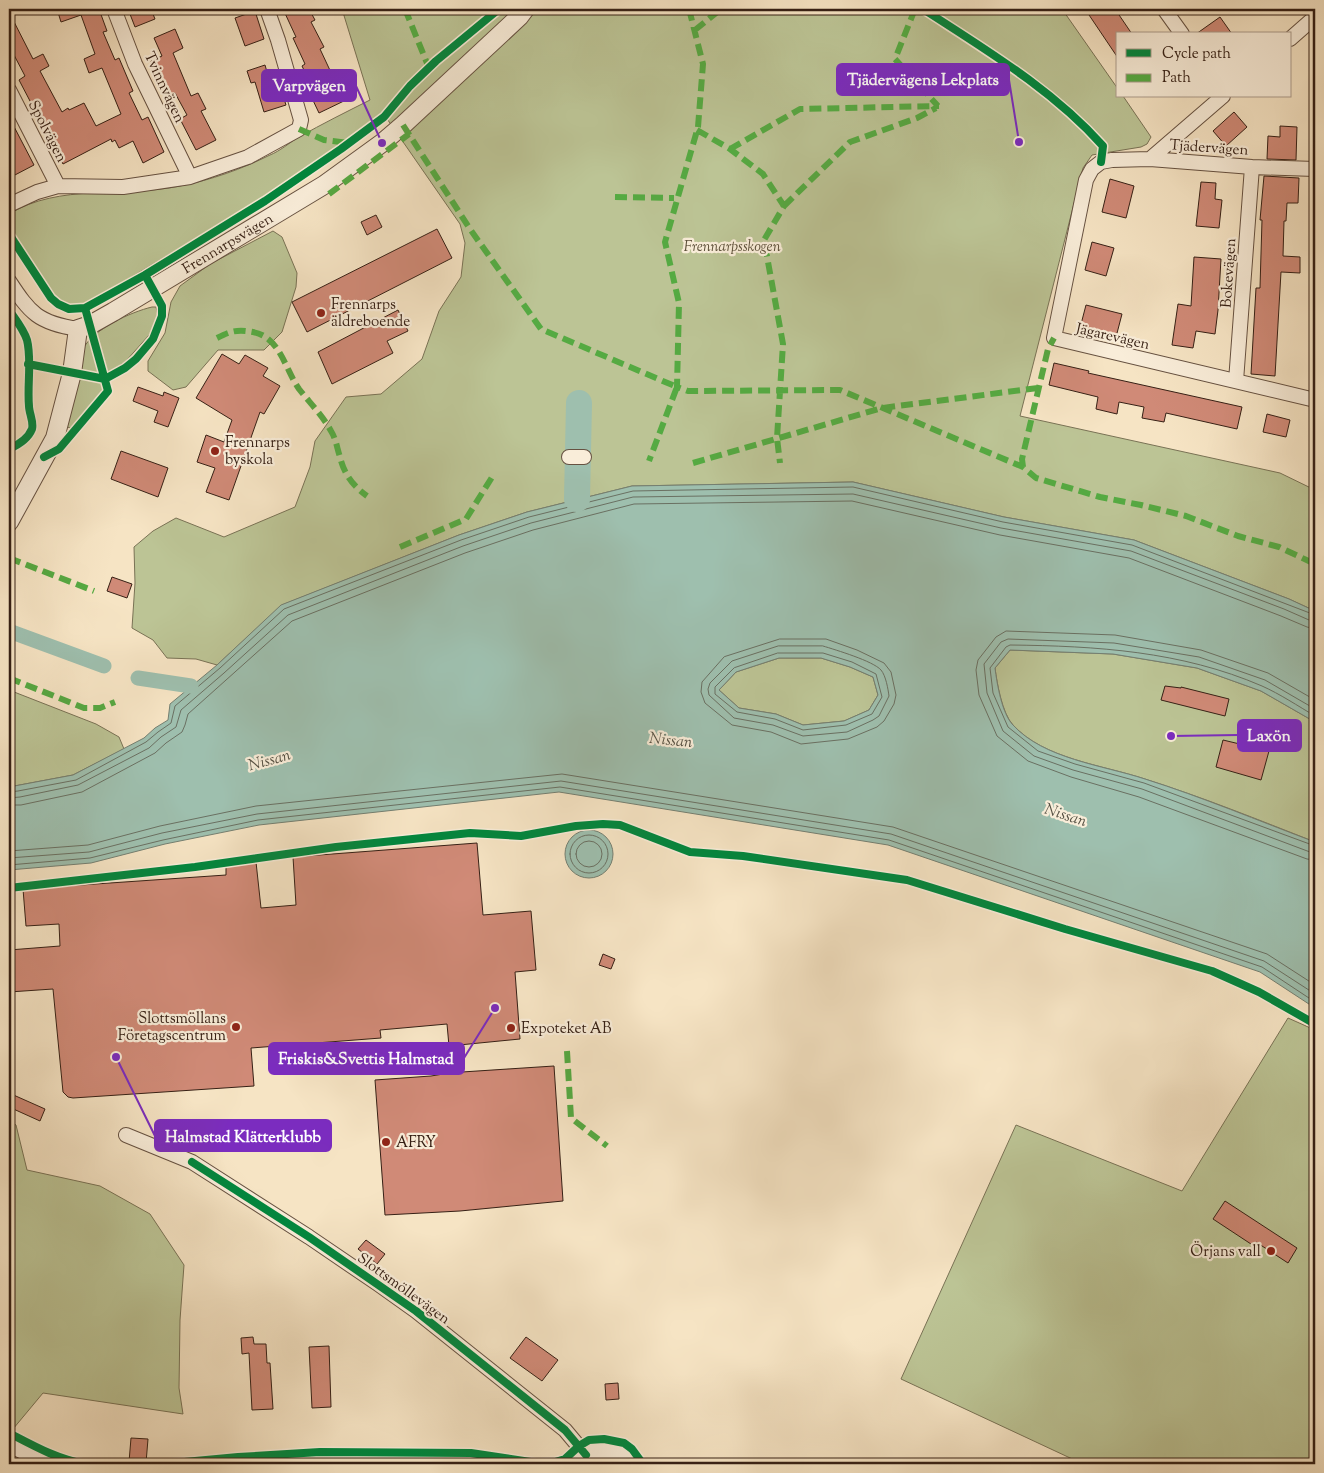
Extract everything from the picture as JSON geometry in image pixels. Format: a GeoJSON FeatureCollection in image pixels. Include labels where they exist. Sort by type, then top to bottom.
{"type":"FeatureCollection","features":[{"type":"Feature","properties":{"kind":"street","name":"Tvinnvägen"},"geometry":{"type":"LineString","coordinates":[[114,9],[135,64],[190,177]]}},
{"type":"Feature","properties":{"kind":"street"},"geometry":{"type":"LineString","coordinates":[[9,205],[37,192],[58,186],[123,186],[190,177],[248,157],[299,130],[301,120],[278,40],[266,9]]}},
{"type":"Feature","properties":{"kind":"street","name":"Frennarpsvägen"},"geometry":{"type":"LineString","coordinates":[[78,329],[90,325],[113,312],[324,185],[403,125],[519,17],[525,9]]}},
{"type":"Feature","properties":{"kind":"street"},"geometry":{"type":"LineString","coordinates":[[1164,9],[1181,32]]}},
{"type":"Feature","properties":{"kind":"street"},"geometry":{"type":"LineString","coordinates":[[1292,36],[1315,17]]}},
{"type":"Feature","properties":{"kind":"street","name":"Spolvägen"},"geometry":{"type":"LineString","coordinates":[[9,90],[58,186]]}},
{"type":"Feature","properties":{"kind":"street"},"geometry":{"type":"LineString","coordinates":[[1150,159],[1221,98]]}},
{"type":"Feature","properties":{"kind":"street","name":"Tjädervägen"},"geometry":{"type":"LineString","coordinates":[[1101,162],[1150,159],[1252,167],[1315,169]]}},
{"type":"Feature","properties":{"kind":"street","name":"Jägarevägen"},"geometry":{"type":"LineString","coordinates":[[1101,162],[1092,169],[1086,180],[1054,338],[1315,400]]}},
{"type":"Feature","properties":{"kind":"street","name":"Bokevägen"},"geometry":{"type":"LineString","coordinates":[[1236,381],[1252,167]]}},
{"type":"Feature","properties":{"kind":"street"},"geometry":{"type":"LineString","coordinates":[[9,281],[28,310],[35,315],[61,327],[78,329],[72,373],[56,438],[9,522]]}},
{"type":"Feature","properties":{"kind":"street"},"geometry":{"type":"LineString","coordinates":[[569,457],[584,458]]}},
{"type":"Feature","properties":{"kind":"street","name":"Slottsmöllevägen"},"geometry":{"type":"LineString","coordinates":[[126,1136],[192,1162],[309,1238],[416,1311],[565,1430],[582,1459]]}},
{"type":"Feature","properties":{"kind":"street"},"geometry":{"type":"LineString","coordinates":[[9,1442],[47,1463]]}},
{"type":"Feature","properties":{"kind":"street"},"geometry":{"type":"LineString","coordinates":[[582,1459],[595,1450],[611,1449],[621,1453],[633,1464]]}},
{"type":"Feature","properties":{"kind":"street"},"geometry":{"type":"LineString","coordinates":[[263,1464],[320,1461],[461,1464]]}},
{"type":"Feature","properties":{"kind":"green space","name":"Frennarpsskogen"},"geometry":{"type":"Polygon","coordinates":[[[342,9],[1062,9],[1116,86],[1116,98],[1124,98],[1151,137],[1147,144],[1141,147],[1092,155],[1083,168],[1020,416],[1280,473],[1315,490],[1315,611],[1289,599],[1134,540],[1004,517],[853,482],[632,486],[527,512],[459,535],[282,605],[217,665],[196,659],[167,658],[153,640],[132,628],[135,583],[134,547],[153,531],[176,518],[224,537],[295,507],[310,467],[315,441],[346,397],[381,394],[422,359],[439,311],[461,277],[465,243],[460,224],[383,113],[326,157],[265,197],[83,306],[66,304],[52,295],[9,228],[9,214],[29,204],[49,198],[158,189],[192,184],[215,177],[274,153],[308,132],[370,100],[342,9]]]}},
{"type":"Feature","properties":{"kind":"green space"},"geometry":{"type":"Polygon","coordinates":[[[273,231],[282,237],[297,273],[296,287],[282,332],[264,350],[218,350],[186,387],[173,390],[148,371],[148,361],[165,333],[171,302],[180,286],[210,264],[273,231]]]}},
{"type":"Feature","properties":{"kind":"green space"},"geometry":{"type":"Polygon","coordinates":[[[156,307],[158,316],[150,334],[126,361],[111,372],[101,393],[71,428],[67,427],[83,349],[95,335],[113,322],[156,307]]]}},
{"type":"Feature","properties":{"kind":"green space"},"geometry":{"type":"Polygon","coordinates":[[[1010,650],[1113,654],[1197,668],[1261,691],[1315,722],[1315,842],[1166,786],[1075,760],[1041,746],[1026,737],[1009,720],[1003,706],[997,682],[995,668],[1010,650]]]}},
{"type":"Feature","properties":{"kind":"green space"},"geometry":{"type":"Polygon","coordinates":[[[779,658],[821,658],[850,667],[873,677],[878,695],[869,710],[844,721],[803,725],[776,714],[739,708],[719,690],[736,672],[779,658]]]}},
{"type":"Feature","properties":{"kind":"green space"},"geometry":{"type":"Polygon","coordinates":[[[9,690],[96,724],[119,737],[124,749],[73,775],[9,787],[9,690]]]}},
{"type":"Feature","properties":{"kind":"green space"},"geometry":{"type":"Polygon","coordinates":[[[1288,1018],[1315,1030],[1315,1464],[1083,1464],[901,1379],[1016,1125],[1182,1191],[1288,1018]]]}},
{"type":"Feature","properties":{"kind":"green space"},"geometry":{"type":"Polygon","coordinates":[[[9,1120],[16,1125],[27,1170],[100,1186],[150,1214],[184,1265],[180,1320],[179,1388],[183,1414],[43,1393],[13,1429],[9,1426],[9,1120]]]}},
{"type":"Feature","properties":{"kind":"water","name":"Nissan"},"geometry":{"type":"Polygon","coordinates":[[[853,482],[1004,517],[1134,540],[1289,599],[1315,611],[1315,722],[1261,691],[1197,668],[1113,654],[1010,650],[995,668],[1001,698],[1009,720],[1026,737],[1041,746],[1075,760],[1188,793],[1315,842],[1315,1008],[1260,972],[888,845],[559,792],[259,825],[165,844],[91,863],[9,870],[9,787],[73,775],[144,738],[168,720],[170,704],[217,665],[281,605],[459,535],[527,512],[632,486],[853,482]],[[779,658],[736,672],[719,690],[739,708],[776,714],[803,725],[844,721],[869,710],[878,695],[873,677],[821,658],[779,658]]]}},
{"type":"Feature","properties":{"kind":"water"},"geometry":{"type":"Polygon","coordinates":[[[584,830],[594,830],[603,834],[609,840],[612,845],[612,863],[603,874],[594,878],[584,878],[575,874],[569,868],[565,859],[565,849],[569,840],[575,834],[584,830]]]}},
{"type":"Feature","properties":{"kind":"building"},"geometry":{"type":"Polygon","coordinates":[[[57,9],[99,9],[107,31],[103,32],[115,60],[119,58],[133,91],[129,93],[142,120],[148,117],[164,152],[143,163],[133,141],[119,148],[115,140],[112,142],[111,139],[63,164],[19,80],[25,76],[14,55],[9,58],[9,12],[33,59],[43,54],[49,66],[40,71],[62,112],[84,103],[96,126],[121,114],[102,68],[89,73],[84,59],[95,54],[81,15],[61,22],[57,9]]]}},
{"type":"Feature","properties":{"kind":"building"},"geometry":{"type":"Polygon","coordinates":[[[128,9],[151,9],[155,19],[135,27],[128,9]]]}},
{"type":"Feature","properties":{"kind":"building"},"geometry":{"type":"Polygon","coordinates":[[[283,9],[309,9],[315,20],[311,22],[324,47],[320,49],[335,81],[338,80],[348,99],[319,113],[310,94],[314,91],[302,66],[305,64],[293,38],[296,37],[283,9]]]}},
{"type":"Feature","properties":{"kind":"building"},"geometry":{"type":"Polygon","coordinates":[[[1085,9],[1115,9],[1131,32],[1116,32],[1116,55],[1085,9]]]}},
{"type":"Feature","properties":{"kind":"building"},"geometry":{"type":"Polygon","coordinates":[[[255,11],[264,39],[245,46],[235,18],[255,11]]]}},
{"type":"Feature","properties":{"kind":"building"},"geometry":{"type":"Polygon","coordinates":[[[1220,17],[1231,32],[1199,32],[1220,17]]]}},
{"type":"Feature","properties":{"kind":"building"},"geometry":{"type":"Polygon","coordinates":[[[175,29],[183,48],[173,53],[191,96],[198,93],[206,109],[201,111],[216,140],[196,150],[180,119],[187,115],[175,93],[166,97],[151,61],[162,56],[154,38],[175,29]]]}},
{"type":"Feature","properties":{"kind":"building"},"geometry":{"type":"Polygon","coordinates":[[[265,65],[269,79],[277,77],[286,105],[264,112],[255,82],[251,83],[247,71],[265,65]]]}},
{"type":"Feature","properties":{"kind":"building"},"geometry":{"type":"Polygon","coordinates":[[[1234,112],[1247,127],[1226,146],[1213,131],[1234,112]]]}},
{"type":"Feature","properties":{"kind":"building"},"geometry":{"type":"Polygon","coordinates":[[[9,117],[34,165],[13,176],[9,168],[9,117]]]}},
{"type":"Feature","properties":{"kind":"building"},"geometry":{"type":"Polygon","coordinates":[[[1280,126],[1297,127],[1296,160],[1267,159],[1268,136],[1280,137],[1280,126]]]}},
{"type":"Feature","properties":{"kind":"building"},"geometry":{"type":"Polygon","coordinates":[[[1264,176],[1299,178],[1298,203],[1287,203],[1286,221],[1284,221],[1283,256],[1300,257],[1300,273],[1281,272],[1275,376],[1251,374],[1256,288],[1260,288],[1262,220],[1260,220],[1264,176]]]}},
{"type":"Feature","properties":{"kind":"building"},"geometry":{"type":"Polygon","coordinates":[[[1110,179],[1134,186],[1126,218],[1102,212],[1110,179]]]}},
{"type":"Feature","properties":{"kind":"building"},"geometry":{"type":"Polygon","coordinates":[[[1201,182],[1216,183],[1215,199],[1222,200],[1219,228],[1196,226],[1201,182]]]}},
{"type":"Feature","properties":{"kind":"building"},"geometry":{"type":"Polygon","coordinates":[[[376,215],[382,227],[367,235],[361,222],[376,215]]]}},
{"type":"Feature","properties":{"kind":"building"},"geometry":{"type":"Polygon","coordinates":[[[437,229],[452,258],[307,332],[292,302],[437,229]]]}},
{"type":"Feature","properties":{"kind":"building"},"geometry":{"type":"Polygon","coordinates":[[[1092,242],[1114,248],[1106,276],[1085,270],[1092,242]]]}},
{"type":"Feature","properties":{"kind":"building"},"geometry":{"type":"Polygon","coordinates":[[[1194,257],[1221,259],[1215,334],[1196,331],[1193,348],[1172,345],[1178,304],[1191,306],[1194,257]]]}},
{"type":"Feature","properties":{"kind":"building"},"geometry":{"type":"Polygon","coordinates":[[[1086,305],[1122,314],[1116,337],[1080,328],[1086,305]]]}},
{"type":"Feature","properties":{"kind":"building"},"geometry":{"type":"Polygon","coordinates":[[[398,310],[408,331],[387,341],[393,353],[332,384],[318,352],[398,310]]]}},
{"type":"Feature","properties":{"kind":"building"},"geometry":{"type":"Polygon","coordinates":[[[222,354],[239,364],[245,355],[268,368],[263,376],[280,386],[264,414],[260,412],[229,500],[206,492],[215,468],[197,462],[206,435],[224,442],[232,420],[196,398],[222,354]]]}},
{"type":"Feature","properties":{"kind":"building"},"geometry":{"type":"Polygon","coordinates":[[[1054,363],[1089,371],[1088,373],[1242,407],[1237,429],[1166,413],[1164,422],[1142,418],[1144,407],[1119,402],[1117,414],[1096,409],[1098,397],[1049,385],[1054,363]]]}},
{"type":"Feature","properties":{"kind":"building"},"geometry":{"type":"Polygon","coordinates":[[[138,387],[163,396],[164,392],[179,398],[168,427],[154,422],[158,411],[133,401],[138,387]]]}},
{"type":"Feature","properties":{"kind":"building"},"geometry":{"type":"Polygon","coordinates":[[[1267,414],[1290,420],[1286,437],[1263,432],[1267,414]]]}},
{"type":"Feature","properties":{"kind":"building"},"geometry":{"type":"Polygon","coordinates":[[[121,451],[168,468],[158,497],[111,479],[121,451]]]}},
{"type":"Feature","properties":{"kind":"building"},"geometry":{"type":"Polygon","coordinates":[[[112,577],[132,584],[127,598],[107,591],[112,577]]]}},
{"type":"Feature","properties":{"kind":"building"},"geometry":{"type":"Polygon","coordinates":[[[1165,686],[1181,687],[1229,699],[1225,716],[1161,700],[1165,686]]]}},
{"type":"Feature","properties":{"kind":"building"},"geometry":{"type":"Polygon","coordinates":[[[1223,740],[1269,751],[1261,780],[1216,767],[1223,740]]]}},
{"type":"Feature","properties":{"kind":"building","name":"Slottsmöllans Företagscentrum"},"geometry":{"type":"Polygon","coordinates":[[[477,843],[483,915],[531,911],[536,970],[515,972],[520,1039],[449,1046],[447,1024],[380,1030],[381,1038],[251,1048],[254,1086],[73,1098],[68,1097],[63,1092],[53,989],[9,992],[9,950],[60,946],[59,924],[26,926],[23,889],[226,875],[226,866],[256,862],[261,908],[296,905],[293,857],[477,843]]]}},
{"type":"Feature","properties":{"kind":"building"},"geometry":{"type":"Polygon","coordinates":[[[603,954],[615,959],[611,969],[599,965],[603,954]]]}},
{"type":"Feature","properties":{"kind":"building"},"geometry":{"type":"Polygon","coordinates":[[[554,1066],[563,1201],[460,1211],[385,1215],[375,1080],[431,1076],[462,1071],[554,1066]]]}},
{"type":"Feature","properties":{"kind":"building"},"geometry":{"type":"Polygon","coordinates":[[[9,1093],[45,1109],[40,1121],[9,1107],[9,1093]]]}},
{"type":"Feature","properties":{"kind":"building"},"geometry":{"type":"Polygon","coordinates":[[[1225,1201],[1297,1248],[1288,1263],[1256,1242],[1254,1246],[1213,1219],[1225,1201]]]}},
{"type":"Feature","properties":{"kind":"building"},"geometry":{"type":"Polygon","coordinates":[[[366,1240],[385,1254],[377,1264],[358,1249],[366,1240]]]}},
{"type":"Feature","properties":{"kind":"building"},"geometry":{"type":"Polygon","coordinates":[[[253,1337],[254,1344],[266,1344],[267,1363],[270,1363],[273,1409],[252,1410],[249,1353],[242,1354],[241,1338],[253,1337]]]}},
{"type":"Feature","properties":{"kind":"building"},"geometry":{"type":"Polygon","coordinates":[[[526,1337],[558,1360],[542,1381],[510,1358],[526,1337]]]}},
{"type":"Feature","properties":{"kind":"building"},"geometry":{"type":"Polygon","coordinates":[[[329,1346],[331,1407],[312,1408],[309,1347],[329,1346]]]}},
{"type":"Feature","properties":{"kind":"building"},"geometry":{"type":"Polygon","coordinates":[[[618,1383],[619,1399],[606,1400],[605,1384],[618,1383]]]}},
{"type":"Feature","properties":{"kind":"building"},"geometry":{"type":"Polygon","coordinates":[[[131,1438],[148,1439],[146,1463],[129,1462],[131,1438]]]}},
{"type":"Feature","properties":{"kind":"waterway"},"geometry":{"type":"LineString","coordinates":[[577,499],[579,403]]}},
{"type":"Feature","properties":{"kind":"waterway"},"geometry":{"type":"LineString","coordinates":[[9,631],[104,666]]}},
{"type":"Feature","properties":{"kind":"waterway"},"geometry":{"type":"LineString","coordinates":[[138,678],[191,686]]}},
{"type":"Feature","properties":{"kind":"marked path"},"geometry":{"type":"LineString","coordinates":[[405,9],[429,68]]}},
{"type":"Feature","properties":{"kind":"marked path"},"geometry":{"type":"LineString","coordinates":[[689,9],[703,64],[698,127],[665,242],[679,303],[677,387],[688,391],[840,390],[1023,467],[1036,478],[1100,497],[1186,516],[1238,536],[1279,547],[1315,564]]}},
{"type":"Feature","properties":{"kind":"marked path"},"geometry":{"type":"LineString","coordinates":[[695,30],[721,9]]}},
{"type":"Feature","properties":{"kind":"marked path"},"geometry":{"type":"LineString","coordinates":[[915,9],[895,59],[938,106]]}},
{"type":"Feature","properties":{"kind":"marked path"},"geometry":{"type":"LineString","coordinates":[[730,149],[800,109],[939,106]]}},
{"type":"Feature","properties":{"kind":"marked path"},"geometry":{"type":"LineString","coordinates":[[784,206],[850,142],[917,118],[936,108]]}},
{"type":"Feature","properties":{"kind":"marked path"},"geometry":{"type":"LineString","coordinates":[[403,125],[470,229],[541,329],[677,387],[649,461]]}},
{"type":"Feature","properties":{"kind":"marked path"},"geometry":{"type":"LineString","coordinates":[[299,129],[324,140],[349,143]]}},
{"type":"Feature","properties":{"kind":"marked path"},"geometry":{"type":"LineString","coordinates":[[697,130],[730,149],[763,174],[784,206],[764,240],[783,344],[777,438],[780,463]]}},
{"type":"Feature","properties":{"kind":"marked path"},"geometry":{"type":"LineString","coordinates":[[329,194],[409,134]]}},
{"type":"Feature","properties":{"kind":"marked path"},"geometry":{"type":"LineString","coordinates":[[615,197],[674,198]]}},
{"type":"Feature","properties":{"kind":"marked path"},"geometry":{"type":"LineString","coordinates":[[217,338],[230,332],[243,331],[253,332],[270,340],[281,355],[299,389],[328,425],[342,463],[353,484],[367,496]]}},
{"type":"Feature","properties":{"kind":"marked path"},"geometry":{"type":"LineString","coordinates":[[1023,467],[1022,459],[1048,349],[1054,338]]}},
{"type":"Feature","properties":{"kind":"marked path"},"geometry":{"type":"LineString","coordinates":[[693,463],[882,408],[1038,388]]}},
{"type":"Feature","properties":{"kind":"marked path"},"geometry":{"type":"LineString","coordinates":[[400,547],[466,519],[494,474]]}},
{"type":"Feature","properties":{"kind":"marked path"},"geometry":{"type":"LineString","coordinates":[[9,558],[94,591]]}},
{"type":"Feature","properties":{"kind":"marked path"},"geometry":{"type":"LineString","coordinates":[[9,678],[84,708],[100,708],[115,702]]}},
{"type":"Feature","properties":{"kind":"marked path"},"geometry":{"type":"LineString","coordinates":[[567,1051],[571,1118],[607,1146]]}},
{"type":"Feature","properties":{"kind":"cycle path"},"geometry":{"type":"LineString","coordinates":[[9,234],[51,298],[69,309],[85,308],[145,275],[265,201],[341,149],[384,117],[410,86],[436,61],[499,9]]}},
{"type":"Feature","properties":{"kind":"cycle path"},"geometry":{"type":"LineString","coordinates":[[923,9],[1018,72],[1062,106],[1103,146],[1101,162]]}},
{"type":"Feature","properties":{"kind":"cycle path"},"geometry":{"type":"LineString","coordinates":[[28,364],[105,379],[125,368],[136,359],[153,339],[162,316],[162,306],[145,275]]}},
{"type":"Feature","properties":{"kind":"cycle path"},"geometry":{"type":"LineString","coordinates":[[44,457],[59,449],[108,391],[85,308]]}},
{"type":"Feature","properties":{"kind":"cycle path"},"geometry":{"type":"LineString","coordinates":[[9,310],[27,340],[29,356],[29,406],[32,420],[30,433],[19,444],[9,449]]}},
{"type":"Feature","properties":{"kind":"cycle path"},"geometry":{"type":"LineString","coordinates":[[9,888],[195,867],[336,847],[470,833],[521,836],[576,826],[620,825],[690,852],[743,856],[907,880],[1065,929],[1212,971],[1259,992],[1315,1024]]}},
{"type":"Feature","properties":{"kind":"cycle path"},"geometry":{"type":"LineString","coordinates":[[192,1162],[309,1237],[416,1311],[565,1430],[586,1455]]}},
{"type":"Feature","properties":{"kind":"cycle path"},"geometry":{"type":"LineString","coordinates":[[9,1433],[55,1455],[85,1464]]}},
{"type":"Feature","properties":{"kind":"cycle path"},"geometry":{"type":"LineString","coordinates":[[163,1464],[320,1452],[471,1453],[537,1463],[555,1462],[565,1459],[579,1446],[589,1440],[604,1439],[624,1443],[632,1449],[643,1464]]}},
{"type":"Feature","properties":{"kind":"place","name":"Tjädervägens Lekplats"},"geometry":{"type":"Point","coordinates":[1019,142]}},
{"type":"Feature","properties":{"kind":"place","name":"Varpvägen"},"geometry":{"type":"Point","coordinates":[382,143]}},
{"type":"Feature","properties":{"kind":"place","name":"Frennarps äldreboende"},"geometry":{"type":"Point","coordinates":[321,313]}},
{"type":"Feature","properties":{"kind":"place","name":"Frennarps byskola"},"geometry":{"type":"Point","coordinates":[215,451]}},
{"type":"Feature","properties":{"kind":"place","name":"Laxön"},"geometry":{"type":"Point","coordinates":[1171,736]}},
{"type":"Feature","properties":{"kind":"place","name":"Friskis&Svettis Halmstad"},"geometry":{"type":"Point","coordinates":[495,1008]}},
{"type":"Feature","properties":{"kind":"place","name":"Slottsmöllans Företagscentrum"},"geometry":{"type":"Point","coordinates":[236,1027]}},
{"type":"Feature","properties":{"kind":"place","name":"Expoteket AB"},"geometry":{"type":"Point","coordinates":[511,1028]}},
{"type":"Feature","properties":{"kind":"place","name":"Halmstad Klätterklubb"},"geometry":{"type":"Point","coordinates":[116,1057]}},
{"type":"Feature","properties":{"kind":"place","name":"AFRY"},"geometry":{"type":"Point","coordinates":[386,1142]}},
{"type":"Feature","properties":{"kind":"place","name":"Örjans vall"},"geometry":{"type":"Point","coordinates":[1271,1251]}}]}
